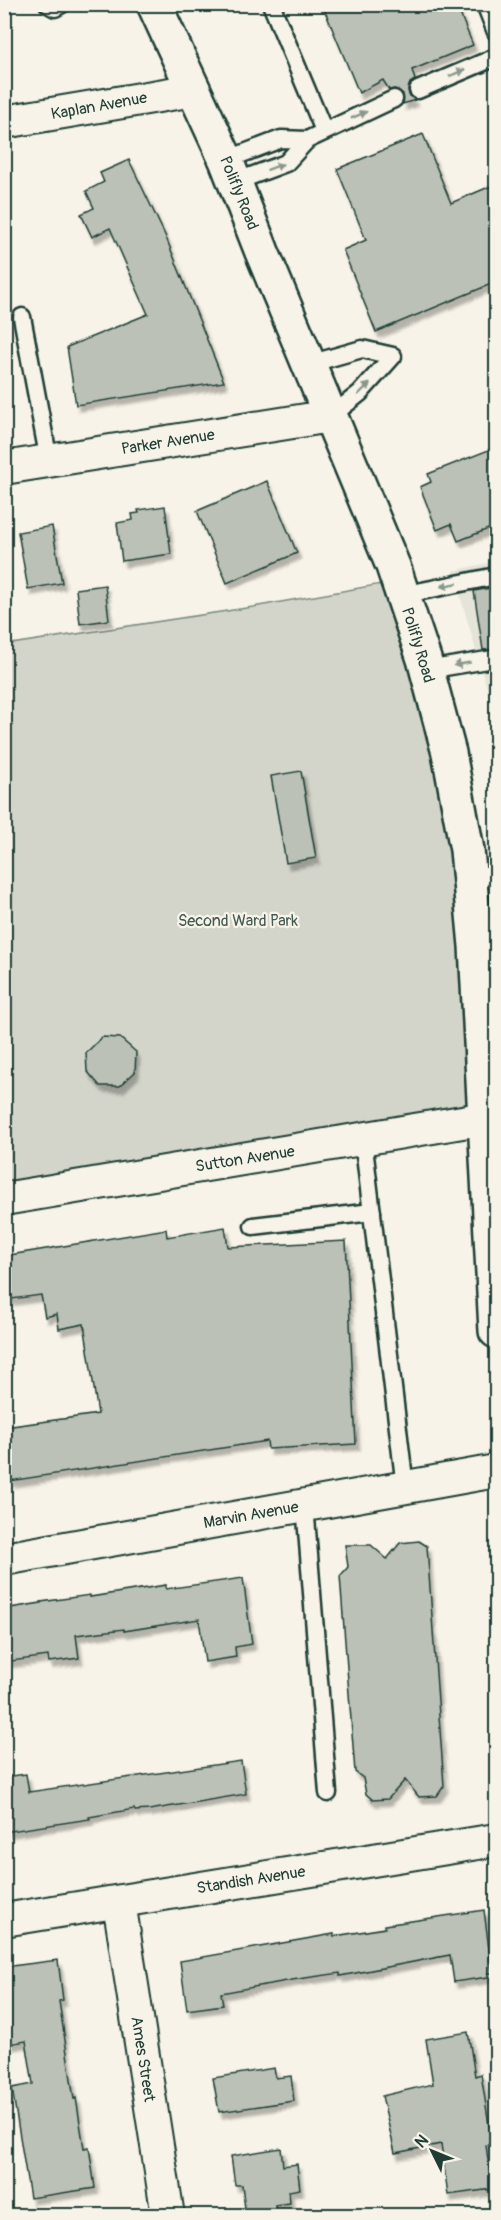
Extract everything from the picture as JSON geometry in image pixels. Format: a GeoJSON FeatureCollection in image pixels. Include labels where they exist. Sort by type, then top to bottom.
{"type":"FeatureCollection","features":[{"type":"Feature","properties":{"kind":"main road","name":"Polifly Road"},"geometry":{"type":"LineString","coordinates":[[154,4],[231,171],[393,566],[427,670],[449,753],[467,850],[483,877],[486,953],[486,1118],[496,1331]]}},
{"type":"Feature","properties":{"kind":"street","name":"Kaplan Avenue"},"geometry":{"type":"LineString","coordinates":[[4,122],[194,90]]}},
{"type":"Feature","properties":{"kind":"street","name":"Parker Avenue"},"geometry":{"type":"LineString","coordinates":[[4,468],[331,416]]}},
{"type":"Feature","properties":{"kind":"street","name":"Sutton Avenue"},"geometry":{"type":"LineString","coordinates":[[4,1199],[486,1118]]}},
{"type":"Feature","properties":{"kind":"street","name":"Marvin Avenue"},"geometry":{"type":"LineString","coordinates":[[4,1560],[496,1471]]}},
{"type":"Feature","properties":{"kind":"street","name":"Standish Avenue"},"geometry":{"type":"LineString","coordinates":[[4,1920],[496,1840]]}},
{"type":"Feature","properties":{"kind":"street","name":"Ames Street"},"geometry":{"type":"LineString","coordinates":[[119,1902],[168,2216]]}},
{"type":"Feature","properties":{"kind":"lane"},"geometry":{"type":"LineString","coordinates":[[48,4],[55,8],[62,4]]}},
{"type":"Feature","properties":{"kind":"lane"},"geometry":{"type":"LineString","coordinates":[[271,4],[324,131]]}},
{"type":"Feature","properties":{"kind":"lane"},"geometry":{"type":"LineString","coordinates":[[485,4],[496,32]]}},
{"type":"Feature","properties":{"kind":"lane"},"geometry":{"type":"LineString","coordinates":[[418,90],[496,57]]}},
{"type":"Feature","properties":{"kind":"lane"},"geometry":{"type":"LineString","coordinates":[[231,171],[286,163],[307,140],[394,99]]}},
{"type":"Feature","properties":{"kind":"lane"},"geometry":{"type":"LineString","coordinates":[[231,171],[280,139],[307,140]]}},
{"type":"Feature","properties":{"kind":"lane"},"geometry":{"type":"LineString","coordinates":[[22,317],[50,460]]}},
{"type":"Feature","properties":{"kind":"lane"},"geometry":{"type":"LineString","coordinates":[[309,364],[362,349],[393,356],[360,393],[331,416]]}},
{"type":"Feature","properties":{"kind":"lane"},"geometry":{"type":"LineString","coordinates":[[402,595],[496,576]]}},
{"type":"Feature","properties":{"kind":"lane"},"geometry":{"type":"LineString","coordinates":[[427,670],[496,660]]}},
{"type":"Feature","properties":{"kind":"lane"},"geometry":{"type":"LineString","coordinates":[[363,1139],[405,1487]]}},
{"type":"Feature","properties":{"kind":"lane"},"geometry":{"type":"LineString","coordinates":[[253,1226],[372,1212]]}},
{"type":"Feature","properties":{"kind":"lane"},"geometry":{"type":"LineString","coordinates":[[305,1506],[328,1794]]}},
{"type":"Feature","properties":{"kind":"shaded area"},"geometry":{"type":"Polygon","coordinates":[[[496,561],[496,720],[453,571],[496,561]]]}},
{"type":"Feature","properties":{"kind":"green space","name":"Second Ward Park"},"geometry":{"type":"Polygon","coordinates":[[[398,581],[449,753],[486,1118],[5,1199],[5,645],[253,607],[398,581]]]}},
{"type":"Feature","properties":{"kind":"building"},"geometry":{"type":"Polygon","coordinates":[[[322,4],[456,4],[473,45],[412,70],[415,80],[410,83],[408,89],[409,95],[415,100],[403,104],[403,94],[395,89],[389,90],[383,80],[359,93],[322,4]]]}},
{"type":"Feature","properties":{"kind":"building"},"geometry":{"type":"Polygon","coordinates":[[[423,134],[451,203],[496,184],[496,282],[376,332],[343,250],[366,240],[337,169],[423,134]]]}},
{"type":"Feature","properties":{"kind":"building"},"geometry":{"type":"Polygon","coordinates":[[[129,160],[165,235],[224,382],[76,405],[67,347],[148,314],[110,228],[92,237],[81,214],[94,208],[86,191],[104,182],[100,173],[129,160]]]}},
{"type":"Feature","properties":{"kind":"building"},"geometry":{"type":"Polygon","coordinates":[[[496,447],[496,526],[458,541],[451,524],[437,530],[420,487],[431,482],[428,474],[496,447]]]}},
{"type":"Feature","properties":{"kind":"building"},"geometry":{"type":"Polygon","coordinates":[[[267,481],[297,553],[227,583],[197,511],[267,481]]]}},
{"type":"Feature","properties":{"kind":"building"},"geometry":{"type":"Polygon","coordinates":[[[165,506],[171,554],[122,561],[117,523],[133,520],[132,514],[139,513],[138,510],[165,506]]]}},
{"type":"Feature","properties":{"kind":"building"},"geometry":{"type":"Polygon","coordinates":[[[52,526],[62,583],[28,589],[18,532],[52,526]]]}},
{"type":"Feature","properties":{"kind":"building"},"geometry":{"type":"Polygon","coordinates":[[[105,585],[109,620],[80,624],[76,589],[105,585]]]}},
{"type":"Feature","properties":{"kind":"building"},"geometry":{"type":"Polygon","coordinates":[[[496,587],[496,649],[483,650],[474,591],[496,587]]]}},
{"type":"Feature","properties":{"kind":"building"},"geometry":{"type":"Polygon","coordinates":[[[301,771],[316,858],[286,863],[271,776],[301,771]]]}},
{"type":"Feature","properties":{"kind":"building"},"geometry":{"type":"Polygon","coordinates":[[[102,1037],[120,1038],[136,1052],[135,1072],[120,1086],[100,1086],[87,1071],[86,1053],[102,1037]]]}},
{"type":"Feature","properties":{"kind":"building"},"geometry":{"type":"Polygon","coordinates":[[[225,1227],[228,1247],[346,1241],[356,1444],[268,1449],[267,1441],[10,1481],[5,1427],[98,1414],[84,1324],[59,1329],[57,1314],[45,1317],[41,1295],[4,1300],[4,1256],[166,1229],[167,1237],[225,1227]]]}},
{"type":"Feature","properties":{"kind":"building"},"geometry":{"type":"Polygon","coordinates":[[[419,1541],[427,1546],[444,1786],[437,1796],[419,1797],[405,1780],[388,1799],[373,1800],[366,1794],[363,1778],[355,1772],[340,1576],[348,1567],[345,1545],[371,1545],[387,1559],[400,1543],[419,1541]]]}},
{"type":"Feature","properties":{"kind":"building"},"geometry":{"type":"Polygon","coordinates":[[[243,1578],[252,1644],[235,1647],[236,1657],[205,1662],[199,1619],[124,1631],[124,1629],[76,1635],[79,1658],[49,1662],[48,1656],[4,1662],[4,1609],[166,1585],[166,1589],[243,1578]]]}},
{"type":"Feature","properties":{"kind":"building"},"geometry":{"type":"Polygon","coordinates":[[[241,1761],[246,1794],[149,1810],[135,1811],[134,1809],[89,1817],[90,1819],[4,1832],[4,1777],[26,1774],[29,1792],[241,1761]]]}},
{"type":"Feature","properties":{"kind":"building"},"geometry":{"type":"Polygon","coordinates":[[[484,1910],[492,1973],[488,1973],[488,1977],[454,1982],[450,1955],[340,1976],[340,1973],[221,1993],[223,2005],[187,2010],[180,1961],[484,1910]]]}},
{"type":"Feature","properties":{"kind":"building"},"geometry":{"type":"Polygon","coordinates":[[[58,1960],[63,2000],[59,2001],[74,2099],[76,2098],[84,2148],[89,2147],[95,2188],[30,2198],[12,2088],[33,2084],[26,2041],[9,2044],[4,2016],[4,1967],[58,1960]]]}},
{"type":"Feature","properties":{"kind":"building"},"geometry":{"type":"Polygon","coordinates":[[[468,2032],[475,2076],[481,2074],[492,2144],[486,2145],[492,2189],[448,2195],[441,2144],[395,2153],[382,2096],[433,2084],[426,2039],[468,2032]]]}},
{"type":"Feature","properties":{"kind":"building"},"geometry":{"type":"Polygon","coordinates":[[[274,2068],[276,2078],[291,2076],[294,2101],[219,2112],[213,2078],[274,2068]]]}},
{"type":"Feature","properties":{"kind":"building"},"geometry":{"type":"Polygon","coordinates":[[[281,2148],[283,2166],[297,2164],[300,2189],[289,2191],[290,2203],[275,2205],[277,2216],[246,2216],[242,2185],[235,2185],[231,2156],[281,2148]]]}}]}
